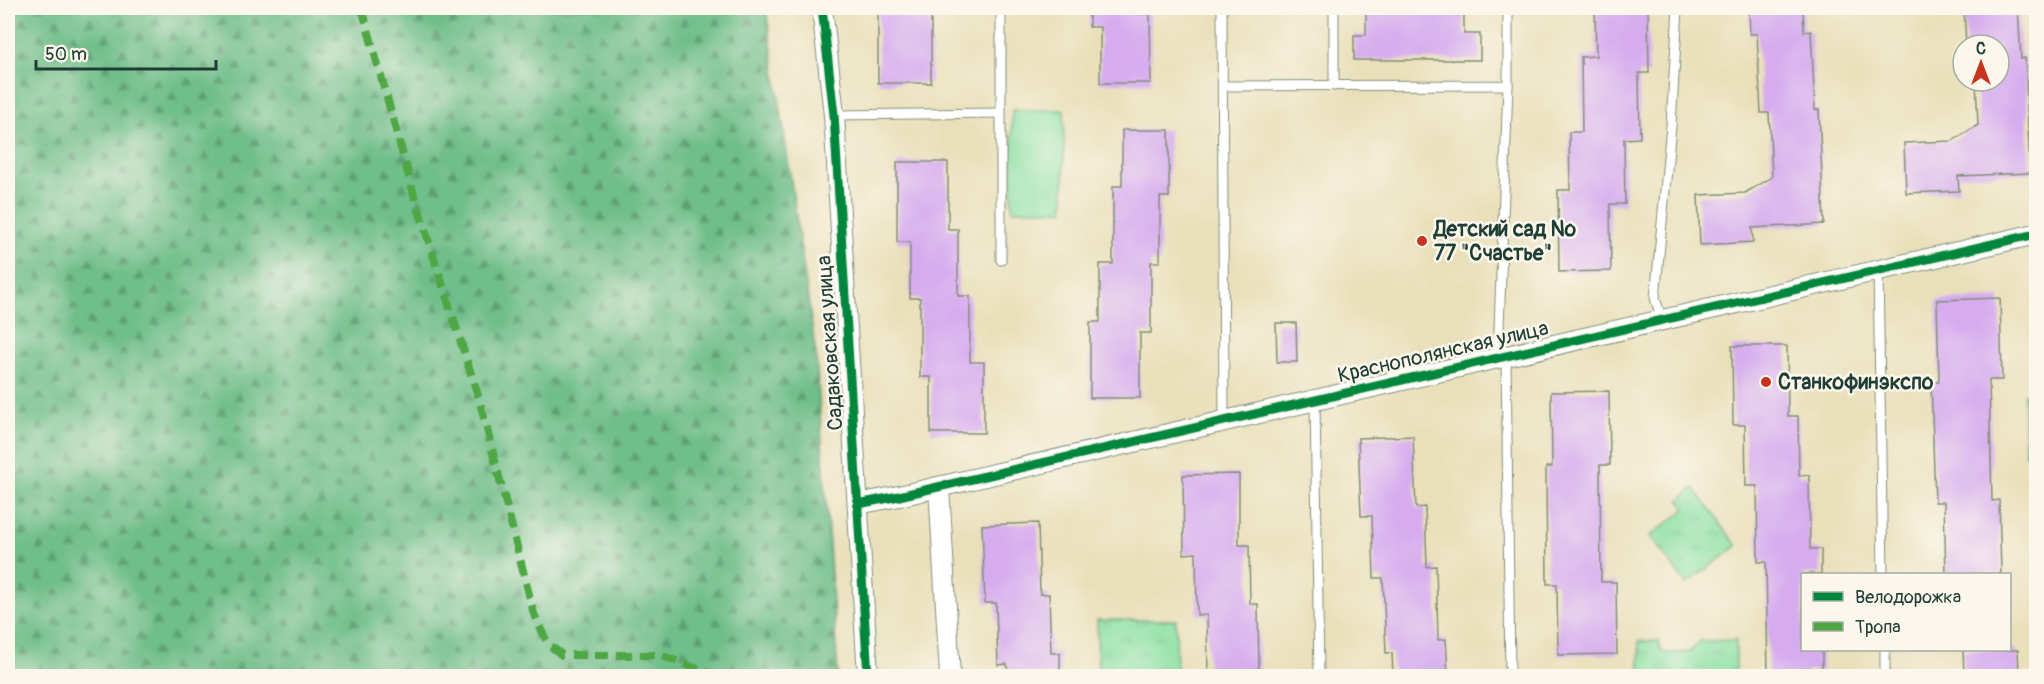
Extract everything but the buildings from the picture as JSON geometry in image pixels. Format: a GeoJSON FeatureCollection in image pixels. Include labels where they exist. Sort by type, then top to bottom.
{"type":"FeatureCollection","features":[{"type":"Feature","properties":{"kind":"street","name":"Садаковская улица"},"geometry":{"type":"LineString","coordinates":[[822,8],[834,115],[868,676]]}},
{"type":"Feature","properties":{"kind":"street","name":"Краснополянская улица"},"geometry":{"type":"LineString","coordinates":[[858,504],[2037,234]]}},
{"type":"Feature","properties":{"kind":"street"},"geometry":{"type":"LineString","coordinates":[[939,487],[950,676]]}},
{"type":"Feature","properties":{"kind":"lane"},"geometry":{"type":"LineString","coordinates":[[1000,8],[1001,260]]}},
{"type":"Feature","properties":{"kind":"lane"},"geometry":{"type":"LineString","coordinates":[[1222,8],[1224,421]]}},
{"type":"Feature","properties":{"kind":"lane"},"geometry":{"type":"LineString","coordinates":[[1334,8],[1334,86]]}},
{"type":"Feature","properties":{"kind":"lane"},"geometry":{"type":"LineString","coordinates":[[1508,8],[1502,355],[1510,676]]}},
{"type":"Feature","properties":{"kind":"lane"},"geometry":{"type":"LineString","coordinates":[[1662,320],[1655,298],[1671,126],[1678,8]]}},
{"type":"Feature","properties":{"kind":"lane"},"geometry":{"type":"LineString","coordinates":[[1223,86],[1508,85]]}},
{"type":"Feature","properties":{"kind":"lane"},"geometry":{"type":"LineString","coordinates":[[834,115],[1001,113]]}},
{"type":"Feature","properties":{"kind":"lane"},"geometry":{"type":"LineString","coordinates":[[1878,270],[1883,573]]}},
{"type":"Feature","properties":{"kind":"lane"},"geometry":{"type":"LineString","coordinates":[[1315,400],[1318,676]]}},
{"type":"Feature","properties":{"kind":"lane"},"geometry":{"type":"LineString","coordinates":[[1885,651],[1885,676]]}},
{"type":"Feature","properties":{"kind":"green space"},"geometry":{"type":"Polygon","coordinates":[[[8,8],[766,8],[816,354],[838,676],[8,676],[8,8]]]}},
{"type":"Feature","properties":{"kind":"green space"},"geometry":{"type":"Polygon","coordinates":[[[1012,110],[1064,110],[1064,210],[1012,210],[1012,110]]]}},
{"type":"Feature","properties":{"kind":"green space"},"geometry":{"type":"Polygon","coordinates":[[[2024,394],[2036,394],[2036,455],[2025,455],[2024,394]]]}},
{"type":"Feature","properties":{"kind":"green space"},"geometry":{"type":"Polygon","coordinates":[[[1694,488],[1737,546],[1686,584],[1650,536],[1686,509],[1679,500],[1694,488]]]}},
{"type":"Feature","properties":{"kind":"green space"},"geometry":{"type":"Polygon","coordinates":[[[1097,620],[1176,620],[1177,676],[1098,676],[1097,620]]]}},
{"type":"Feature","properties":{"kind":"green space"},"geometry":{"type":"Polygon","coordinates":[[[1736,640],[1736,676],[1640,676],[1639,641],[1658,641],[1660,649],[1665,653],[1690,652],[1700,641],[1736,640]]]}},
{"type":"Feature","properties":{"kind":"marked path"},"geometry":{"type":"LineString","coordinates":[[362,8],[414,195],[480,402],[534,614],[548,644],[562,655],[660,655],[717,676]]}},
{"type":"Feature","properties":{"kind":"cycle path"},"geometry":{"type":"LineString","coordinates":[[822,8],[834,115],[868,676]]}},
{"type":"Feature","properties":{"kind":"cycle path"},"geometry":{"type":"LineString","coordinates":[[858,504],[2036,234]]}},
{"type":"Feature","properties":{"kind":"place","name":"Детский сад № 77 \"Счастье\""},"geometry":{"type":"Point","coordinates":[1422,241]}},
{"type":"Feature","properties":{"kind":"place","name":"Станкофинэкспо"},"geometry":{"type":"Point","coordinates":[1766,382]}}]}
